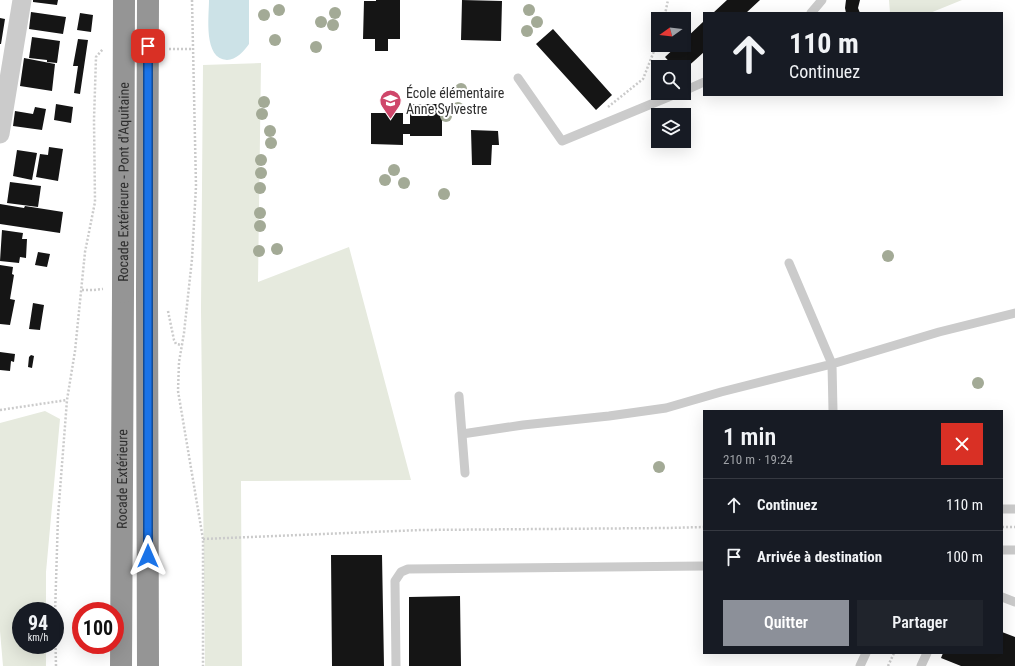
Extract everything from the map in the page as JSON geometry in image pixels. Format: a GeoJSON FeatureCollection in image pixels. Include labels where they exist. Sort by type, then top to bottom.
{"type":"FeatureCollection","features":[{"type":"Feature","properties":{"kind":"highway","name":"Rocade Extérieure - Pont d'Aquitaine"},"geometry":{"type":"LineString","coordinates":[[113,290],[124,0]]}},
{"type":"Feature","properties":{"kind":"highway"},"geometry":{"type":"LineString","coordinates":[[148,0],[148,666]]}},
{"type":"Feature","properties":{"kind":"highway","name":"Rocade Extérieure"},"geometry":{"type":"LineString","coordinates":[[113,290],[121,595],[121,666]]}},
{"type":"Feature","properties":{"kind":"highway"},"geometry":{"type":"LineString","coordinates":[[148,587],[157,666]]}},
{"type":"Feature","properties":{"kind":"highway"},"geometry":{"type":"LineString","coordinates":[[116,666],[121,595]]}},
{"type":"Feature","properties":{"kind":"street"},"geometry":{"type":"LineString","coordinates":[[0,134],[22,0]]}},
{"type":"Feature","properties":{"kind":"lane"},"geometry":{"type":"LineString","coordinates":[[812,12],[822,0]]}},
{"type":"Feature","properties":{"kind":"lane"},"geometry":{"type":"LineString","coordinates":[[518,78],[562,141],[661,100]]}},
{"type":"Feature","properties":{"kind":"lane"},"geometry":{"type":"LineString","coordinates":[[691,88],[703,82]]}},
{"type":"Feature","properties":{"kind":"lane"},"geometry":{"type":"LineString","coordinates":[[789,263],[832,364],[833,410]]}},
{"type":"Feature","properties":{"kind":"lane"},"geometry":{"type":"LineString","coordinates":[[462,434],[523,425],[609,416],[666,408],[721,392],[832,364],[939,332],[1015,313]]}},
{"type":"Feature","properties":{"kind":"lane"},"geometry":{"type":"LineString","coordinates":[[460,396],[465,473]]}},
{"type":"Feature","properties":{"kind":"lane"},"geometry":{"type":"LineString","coordinates":[[1003,509],[1015,509]]}},
{"type":"Feature","properties":{"kind":"lane"},"geometry":{"type":"LineString","coordinates":[[1003,550],[1015,550]]}},
{"type":"Feature","properties":{"kind":"lane"},"geometry":{"type":"LineString","coordinates":[[396,666],[395,581],[400,572],[408,569],[703,566]]}},
{"type":"Feature","properties":{"kind":"lane"},"geometry":{"type":"LineString","coordinates":[[1003,597],[1015,602]]}},
{"type":"Feature","properties":{"kind":"lane"},"geometry":{"type":"LineString","coordinates":[[860,666],[866,654]]}},
{"type":"Feature","properties":{"kind":"lane"},"geometry":{"type":"LineString","coordinates":[[922,666],[927,654]]}},
{"type":"Feature","properties":{"kind":"path"},"geometry":{"type":"LineString","coordinates":[[192,0],[196,186],[192,259],[179,362],[178,391],[203,539],[203,666]]}},
{"type":"Feature","properties":{"kind":"path"},"geometry":{"type":"LineString","coordinates":[[665,12],[668,0]]}},
{"type":"Feature","properties":{"kind":"path"},"geometry":{"type":"LineString","coordinates":[[169,49],[192,48]]}},
{"type":"Feature","properties":{"kind":"path"},"geometry":{"type":"LineString","coordinates":[[55,602],[58,516],[67,400],[75,351],[85,252],[95,202],[94,120],[96,58],[103,49]]}},
{"type":"Feature","properties":{"kind":"path"},"geometry":{"type":"LineString","coordinates":[[606,123],[602,113],[643,79],[654,52]]}},
{"type":"Feature","properties":{"kind":"path"},"geometry":{"type":"LineString","coordinates":[[82,290],[113,290]]}},
{"type":"Feature","properties":{"kind":"path"},"geometry":{"type":"LineString","coordinates":[[167,309],[174,340],[176,344],[182,345]]}},
{"type":"Feature","properties":{"kind":"path"},"geometry":{"type":"LineString","coordinates":[[0,410],[67,400]]}},
{"type":"Feature","properties":{"kind":"path"},"geometry":{"type":"LineString","coordinates":[[203,539],[420,530],[703,527]]}},
{"type":"Feature","properties":{"kind":"path"},"geometry":{"type":"LineString","coordinates":[[1003,527],[1015,527]]}},
{"type":"Feature","properties":{"kind":"path"},"geometry":{"type":"LineString","coordinates":[[56,654],[56,666]]}},
{"type":"Feature","properties":{"kind":"path"},"geometry":{"type":"LineString","coordinates":[[888,666],[894,654]]}},
{"type":"Feature","properties":{"kind":"shaded area"},"geometry":{"type":"Polygon","coordinates":[[[209,0],[249,0],[249,44],[237,57],[230,60],[219,58],[211,45],[208,26],[209,0]]]}},
{"type":"Feature","properties":{"kind":"shaded area"},"geometry":{"type":"Polygon","coordinates":[[[889,0],[962,0],[932,12],[890,12],[889,0]]]}},
{"type":"Feature","properties":{"kind":"shaded area"},"geometry":{"type":"Polygon","coordinates":[[[261,63],[258,282],[349,247],[411,480],[241,481],[242,666],[205,666],[201,310],[203,65],[261,63]]]}},
{"type":"Feature","properties":{"kind":"shaded area"},"geometry":{"type":"Polygon","coordinates":[[[45,411],[60,419],[46,572],[46,602],[12,602],[12,654],[46,654],[46,666],[3,666],[0,631],[0,423],[45,411]]]}},
{"type":"Feature","properties":{"kind":"building"},"geometry":{"type":"Polygon","coordinates":[[[33,0],[58,0],[57,5],[33,2],[33,0]]]}},
{"type":"Feature","properties":{"kind":"building"},"geometry":{"type":"Polygon","coordinates":[[[400,0],[400,39],[388,39],[388,51],[375,51],[375,39],[363,39],[364,1],[400,0]]]}},
{"type":"Feature","properties":{"kind":"building"},"geometry":{"type":"Polygon","coordinates":[[[462,0],[502,1],[501,41],[461,40],[462,0]]]}},
{"type":"Feature","properties":{"kind":"building"},"geometry":{"type":"Polygon","coordinates":[[[727,0],[760,0],[747,12],[714,12],[727,0]]]}},
{"type":"Feature","properties":{"kind":"building"},"geometry":{"type":"Polygon","coordinates":[[[846,0],[860,0],[858,8],[860,12],[846,12],[846,0]]]}},
{"type":"Feature","properties":{"kind":"building"},"geometry":{"type":"Polygon","coordinates":[[[31,12],[66,17],[63,34],[29,29],[31,12]]]}},
{"type":"Feature","properties":{"kind":"building"},"geometry":{"type":"Polygon","coordinates":[[[80,13],[93,15],[91,32],[77,30],[80,13]]]}},
{"type":"Feature","properties":{"kind":"building"},"geometry":{"type":"Polygon","coordinates":[[[0,18],[5,19],[1,44],[0,44],[0,18]]]}},
{"type":"Feature","properties":{"kind":"building"},"geometry":{"type":"Polygon","coordinates":[[[703,22],[703,53],[691,64],[691,60],[668,60],[665,57],[670,52],[691,52],[691,33],[703,22]]]}},
{"type":"Feature","properties":{"kind":"building"},"geometry":{"type":"Polygon","coordinates":[[[553,29],[612,95],[596,110],[536,44],[553,29]]]}},
{"type":"Feature","properties":{"kind":"building"},"geometry":{"type":"Polygon","coordinates":[[[32,37],[60,41],[57,63],[29,58],[32,37]]]}},
{"type":"Feature","properties":{"kind":"building"},"geometry":{"type":"Polygon","coordinates":[[[78,39],[88,40],[80,94],[74,93],[78,66],[73,66],[78,39]]]}},
{"type":"Feature","properties":{"kind":"building"},"geometry":{"type":"Polygon","coordinates":[[[24,58],[55,64],[52,91],[20,86],[24,58]]]}},
{"type":"Feature","properties":{"kind":"building"},"geometry":{"type":"Polygon","coordinates":[[[56,104],[73,107],[71,123],[54,120],[56,104]]]}},
{"type":"Feature","properties":{"kind":"building"},"geometry":{"type":"Polygon","coordinates":[[[410,104],[442,104],[442,136],[410,136],[410,134],[403,134],[403,145],[371,144],[371,113],[403,113],[403,124],[410,124],[410,104]]]}},
{"type":"Feature","properties":{"kind":"building"},"geometry":{"type":"Polygon","coordinates":[[[35,107],[46,109],[42,130],[13,126],[15,111],[33,114],[35,107]]]}},
{"type":"Feature","properties":{"kind":"building"},"geometry":{"type":"Polygon","coordinates":[[[471,130],[498,131],[499,145],[492,145],[491,165],[472,165],[471,130]]]}},
{"type":"Feature","properties":{"kind":"building"},"geometry":{"type":"Polygon","coordinates":[[[49,147],[63,149],[58,181],[36,177],[40,154],[48,155],[49,147]]]}},
{"type":"Feature","properties":{"kind":"building"},"geometry":{"type":"Polygon","coordinates":[[[17,150],[37,153],[32,180],[13,176],[17,150]]]}},
{"type":"Feature","properties":{"kind":"building"},"geometry":{"type":"Polygon","coordinates":[[[10,182],[41,186],[38,207],[7,203],[10,182]]]}},
{"type":"Feature","properties":{"kind":"building"},"geometry":{"type":"Polygon","coordinates":[[[0,204],[63,212],[60,233],[0,224],[0,204]]]}},
{"type":"Feature","properties":{"kind":"building"},"geometry":{"type":"Polygon","coordinates":[[[2,230],[23,233],[22,239],[27,239],[26,258],[20,257],[19,263],[0,261],[2,230]]]}},
{"type":"Feature","properties":{"kind":"building"},"geometry":{"type":"Polygon","coordinates":[[[38,252],[50,254],[47,267],[35,265],[38,252]]]}},
{"type":"Feature","properties":{"kind":"building"},"geometry":{"type":"Polygon","coordinates":[[[0,265],[13,267],[12,274],[14,275],[10,299],[15,300],[10,325],[0,324],[0,265]]]}},
{"type":"Feature","properties":{"kind":"building"},"geometry":{"type":"Polygon","coordinates":[[[33,303],[44,305],[40,330],[29,329],[33,303]]]}},
{"type":"Feature","properties":{"kind":"building"},"geometry":{"type":"Polygon","coordinates":[[[0,352],[15,354],[14,362],[11,361],[10,371],[0,370],[0,352]]]}},
{"type":"Feature","properties":{"kind":"building"},"geometry":{"type":"Polygon","coordinates":[[[31,355],[34,356],[32,368],[28,367],[29,357],[31,355]]]}},
{"type":"Feature","properties":{"kind":"building"},"geometry":{"type":"Polygon","coordinates":[[[331,555],[382,555],[384,666],[332,666],[331,555]]]}},
{"type":"Feature","properties":{"kind":"building"},"geometry":{"type":"Polygon","coordinates":[[[460,596],[461,666],[409,666],[409,597],[460,596]]]}},
{"type":"Feature","properties":{"kind":"building"},"geometry":{"type":"Polygon","coordinates":[[[1003,632],[1015,637],[1015,666],[961,666],[941,658],[943,654],[1003,654],[1003,632]]]}},
{"type":"Feature","properties":{"kind":"place","name":"École élémentaire Anne Sylvestre"},"geometry":{"type":"Point","coordinates":[391,120]}},
{"type":"Feature","properties":{"kind":"route"},"geometry":{"type":"LineString","coordinates":[[148,46],[148,556]]}}]}
